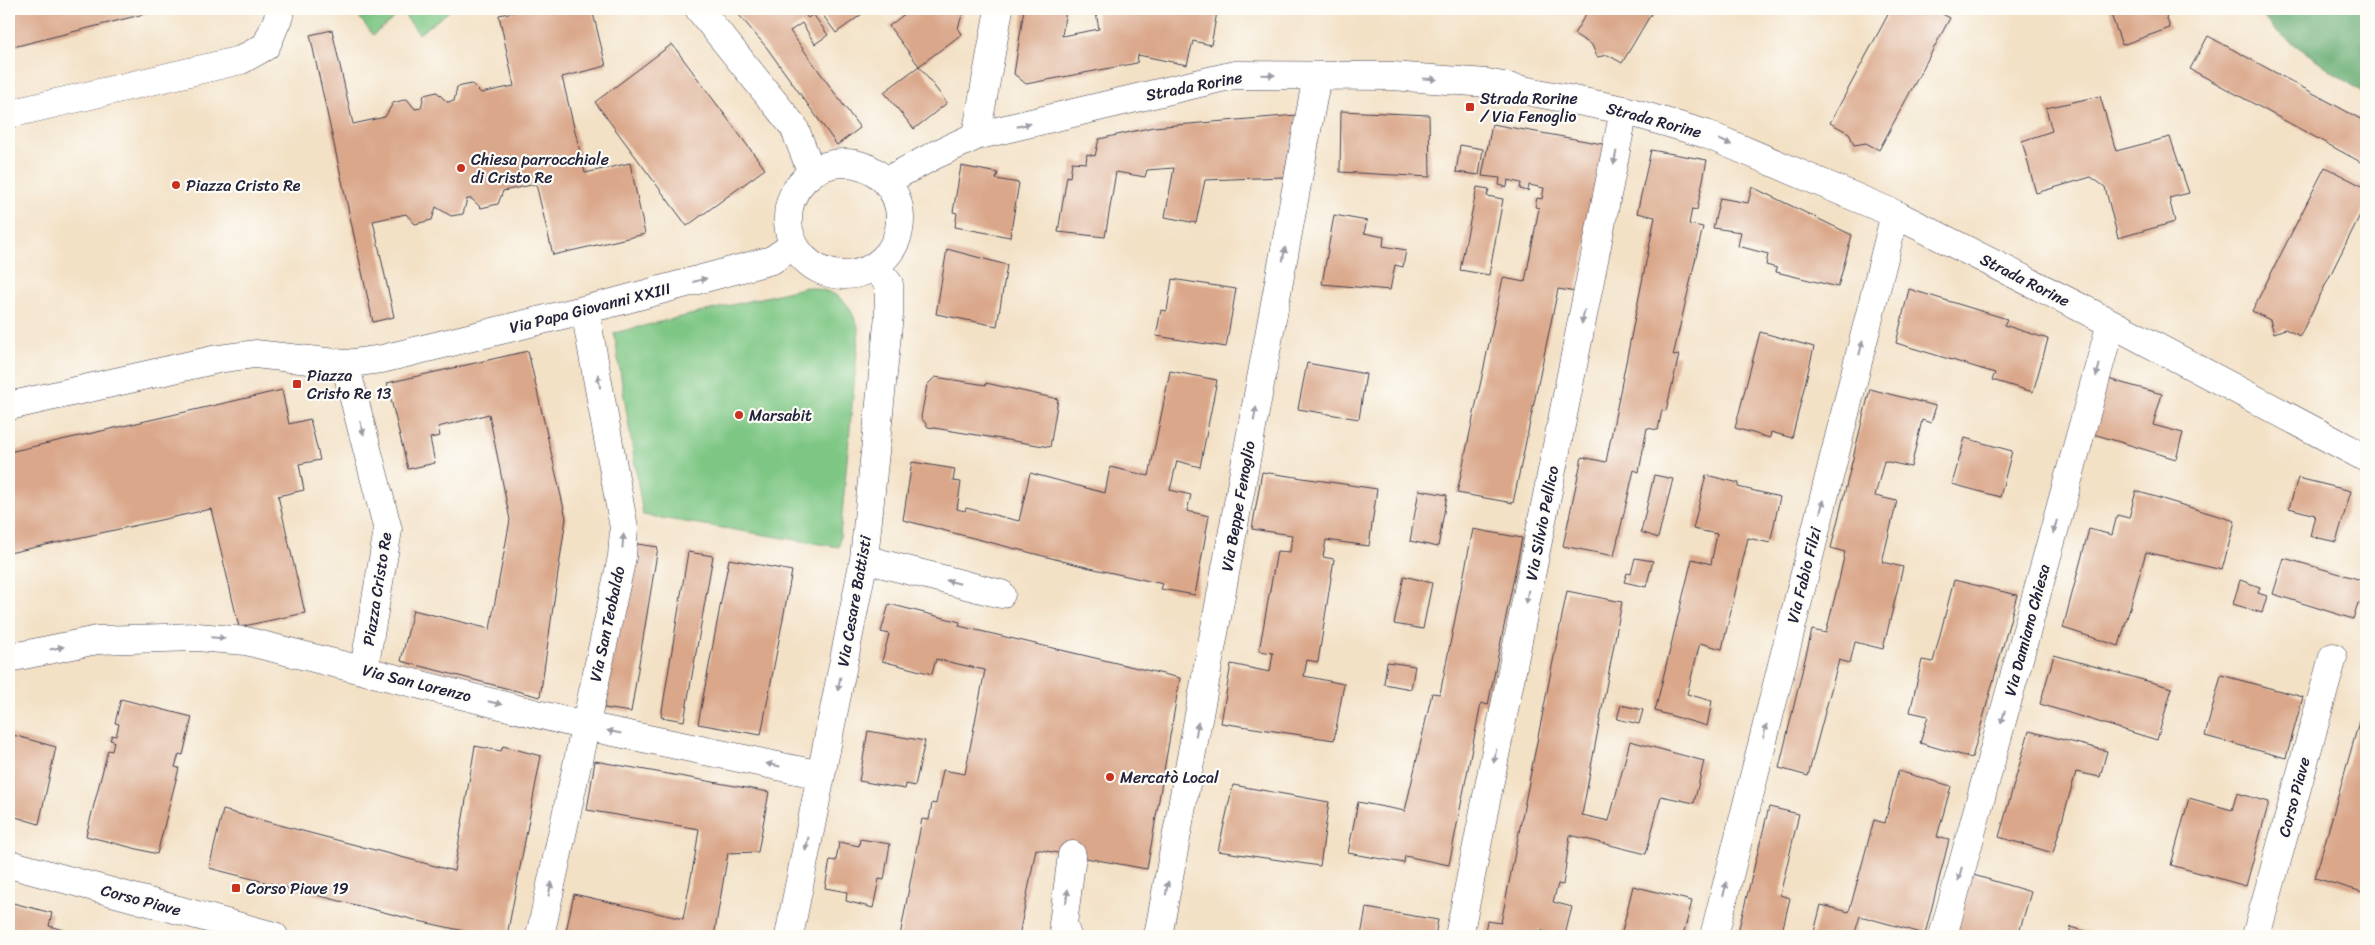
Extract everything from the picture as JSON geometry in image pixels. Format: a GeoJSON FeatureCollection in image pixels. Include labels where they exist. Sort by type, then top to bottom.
{"type":"FeatureCollection","features":[{"type":"Feature","properties":{"kind":"street"},"geometry":{"type":"LineString","coordinates":[[699,9],[794,127],[812,173]]}},
{"type":"Feature","properties":{"kind":"street"},"geometry":{"type":"LineString","coordinates":[[976,136],[999,9]]}},
{"type":"Feature","properties":{"kind":"street"},"geometry":{"type":"LineString","coordinates":[[9,114],[241,60],[266,46],[278,13]]}},
{"type":"Feature","properties":{"kind":"street","name":"Strada Rorine"},"geometry":{"type":"LineString","coordinates":[[886,181],[936,154],[976,136],[1234,75],[1392,76],[1487,83],[1624,110],[1706,134],[1895,214],[2111,323],[2366,458]]}},
{"type":"Feature","properties":{"kind":"street","name":"Via Beppe Fenoglio"},"geometry":{"type":"LineString","coordinates":[[1158,936],[1317,76]]}},
{"type":"Feature","properties":{"kind":"street","name":"Via Silvio Pellico"},"geometry":{"type":"LineString","coordinates":[[1459,936],[1624,110]]}},
{"type":"Feature","properties":{"kind":"street"},"geometry":{"type":"LineString","coordinates":[[837,164],[864,166],[886,181],[898,202],[900,227],[892,249],[875,267],[846,276],[838,274],[816,268],[794,245],[788,226],[789,206],[798,187],[812,173],[837,164]]}},
{"type":"Feature","properties":{"kind":"street","name":"Via Fabio Filzi"},"geometry":{"type":"LineString","coordinates":[[1714,936],[1895,214]]}},
{"type":"Feature","properties":{"kind":"street","name":"Via Papa Giovanni XXIII"},"geometry":{"type":"LineString","coordinates":[[345,364],[382,359],[585,310],[772,260],[794,245]]}},
{"type":"Feature","properties":{"kind":"street","name":"Via Cesare Battisti"},"geometry":{"type":"LineString","coordinates":[[789,936],[863,564],[889,315],[889,284],[875,267]]}},
{"type":"Feature","properties":{"kind":"street","name":"Via San Teobaldo"},"geometry":{"type":"LineString","coordinates":[[540,936],[622,557],[624,528],[585,310]]}},
{"type":"Feature","properties":{"kind":"street","name":"Via Damiano Chiesa"},"geometry":{"type":"LineString","coordinates":[[1943,936],[2111,323]]}},
{"type":"Feature","properties":{"kind":"street"},"geometry":{"type":"LineString","coordinates":[[9,406],[218,359],[255,354],[345,364]]}},
{"type":"Feature","properties":{"kind":"street","name":"Piazza Cristo Re"},"geometry":{"type":"LineString","coordinates":[[345,364],[388,530],[364,669]]}},
{"type":"Feature","properties":{"kind":"street"},"geometry":{"type":"LineString","coordinates":[[863,564],[1000,594]]}},
{"type":"Feature","properties":{"kind":"street","name":"Via San Lorenzo"},"geometry":{"type":"LineString","coordinates":[[9,658],[97,640],[197,637],[246,641],[364,669],[585,726],[821,775]]}},
{"type":"Feature","properties":{"kind":"street","name":"Corso Piave"},"geometry":{"type":"LineString","coordinates":[[2256,936],[2333,657]]}},
{"type":"Feature","properties":{"kind":"street"},"geometry":{"type":"LineString","coordinates":[[1066,936],[1063,924],[1072,855]]}},
{"type":"Feature","properties":{"kind":"street","name":"Corso Piave"},"geometry":{"type":"LineString","coordinates":[[9,864],[263,935]]}},
{"type":"Feature","properties":{"kind":"green space"},"geometry":{"type":"Polygon","coordinates":[[[353,9],[452,9],[419,34],[402,12],[373,35],[353,9]]]}},
{"type":"Feature","properties":{"kind":"green space"},"geometry":{"type":"Polygon","coordinates":[[[2257,9],[2366,9],[2366,95],[2273,29],[2257,9]]]}},
{"type":"Feature","properties":{"kind":"green space"},"geometry":{"type":"Polygon","coordinates":[[[807,287],[827,291],[841,299],[851,311],[859,330],[839,547],[643,515],[614,333],[807,287]]]}},
{"type":"Feature","properties":{"kind":"building"},"geometry":{"type":"Polygon","coordinates":[[[9,9],[164,9],[9,48],[9,9]]]}},
{"type":"Feature","properties":{"kind":"building","name":"Chiesa parrocchiale di Cristo Re"},"geometry":{"type":"Polygon","coordinates":[[[528,9],[592,9],[606,66],[562,77],[585,173],[630,163],[645,234],[553,255],[536,184],[503,191],[498,204],[481,208],[472,199],[467,199],[463,214],[451,216],[436,207],[432,220],[415,224],[406,214],[373,221],[394,317],[373,322],[310,35],[332,30],[353,124],[385,117],[393,103],[407,99],[415,109],[421,108],[424,95],[437,92],[447,102],[454,101],[457,87],[472,84],[481,93],[514,86],[499,15],[528,9]]]}},
{"type":"Feature","properties":{"kind":"building"},"geometry":{"type":"Polygon","coordinates":[[[734,9],[800,9],[808,18],[813,14],[828,35],[815,44],[802,23],[790,31],[860,128],[837,145],[767,48],[734,9]]]}},
{"type":"Feature","properties":{"kind":"building"},"geometry":{"type":"Polygon","coordinates":[[[869,9],[836,33],[819,10],[869,9]]]}},
{"type":"Feature","properties":{"kind":"building"},"geometry":{"type":"Polygon","coordinates":[[[911,9],[964,9],[958,28],[962,34],[919,66],[889,26],[911,9]]]}},
{"type":"Feature","properties":{"kind":"building"},"geometry":{"type":"Polygon","coordinates":[[[1024,9],[1066,9],[1062,36],[1099,29],[1096,13],[1117,9],[1199,9],[1217,12],[1211,45],[1193,41],[1187,65],[1138,55],[1137,63],[1026,84],[1014,74],[1024,9]]]}},
{"type":"Feature","properties":{"kind":"building"},"geometry":{"type":"Polygon","coordinates":[[[1589,9],[1654,9],[1622,63],[1608,55],[1597,57],[1592,45],[1574,34],[1589,9]]]}},
{"type":"Feature","properties":{"kind":"building"},"geometry":{"type":"Polygon","coordinates":[[[1891,9],[1933,9],[1950,18],[1879,150],[1866,143],[1854,145],[1849,133],[1830,123],[1891,9]]]}},
{"type":"Feature","properties":{"kind":"building"},"geometry":{"type":"Polygon","coordinates":[[[2109,9],[2164,9],[2170,28],[2122,45],[2109,9]]]}},
{"type":"Feature","properties":{"kind":"building"},"geometry":{"type":"Polygon","coordinates":[[[2208,36],[2366,122],[2366,165],[2190,69],[2208,36]]]}},
{"type":"Feature","properties":{"kind":"building"},"geometry":{"type":"Polygon","coordinates":[[[672,44],[765,169],[687,226],[595,102],[672,44]]]}},
{"type":"Feature","properties":{"kind":"building"},"geometry":{"type":"Polygon","coordinates":[[[919,66],[947,103],[914,129],[884,92],[919,66]]]}},
{"type":"Feature","properties":{"kind":"building"},"geometry":{"type":"Polygon","coordinates":[[[2100,96],[2116,151],[2170,137],[2189,193],[2169,198],[2175,222],[2118,238],[2105,187],[2091,177],[2036,193],[2022,141],[2052,131],[2046,108],[2100,96]]]}},
{"type":"Feature","properties":{"kind":"building"},"geometry":{"type":"Polygon","coordinates":[[[1341,111],[1429,115],[1430,177],[1340,172],[1341,111]]]}},
{"type":"Feature","properties":{"kind":"building"},"geometry":{"type":"Polygon","coordinates":[[[1297,115],[1284,177],[1205,180],[1196,223],[1165,217],[1174,168],[1147,170],[1145,177],[1116,172],[1105,237],[1058,232],[1067,176],[1070,177],[1072,162],[1086,163],[1087,154],[1095,156],[1099,139],[1153,127],[1297,115]]]}},
{"type":"Feature","properties":{"kind":"building"},"geometry":{"type":"Polygon","coordinates":[[[1492,124],[1608,145],[1576,292],[1558,289],[1513,503],[1457,493],[1503,278],[1525,282],[1539,208],[1535,207],[1537,198],[1542,199],[1544,188],[1529,185],[1528,191],[1520,189],[1521,183],[1508,180],[1507,187],[1499,185],[1500,178],[1482,176],[1492,124]]]}},
{"type":"Feature","properties":{"kind":"building"},"geometry":{"type":"Polygon","coordinates":[[[1460,145],[1483,149],[1479,175],[1456,172],[1460,145]]]}},
{"type":"Feature","properties":{"kind":"building"},"geometry":{"type":"Polygon","coordinates":[[[1651,150],[1707,160],[1697,210],[1692,209],[1689,224],[1703,227],[1673,356],[1679,355],[1666,411],[1662,410],[1658,430],[1647,428],[1639,472],[1634,470],[1614,556],[1563,546],[1582,457],[1606,462],[1655,217],[1637,213],[1651,150]]]}},
{"type":"Feature","properties":{"kind":"building"},"geometry":{"type":"Polygon","coordinates":[[[961,166],[998,173],[996,179],[1019,183],[1010,237],[955,227],[957,213],[953,212],[961,166]]]}},
{"type":"Feature","properties":{"kind":"building"},"geometry":{"type":"Polygon","coordinates":[[[2325,167],[2366,188],[2366,203],[2300,336],[2285,329],[2274,333],[2270,320],[2252,311],[2325,167]]]}},
{"type":"Feature","properties":{"kind":"building"},"geometry":{"type":"Polygon","coordinates":[[[1477,187],[1489,189],[1487,196],[1503,199],[1489,275],[1460,270],[1477,187]]]}},
{"type":"Feature","properties":{"kind":"building"},"geometry":{"type":"Polygon","coordinates":[[[1752,187],[1852,235],[1838,287],[1776,272],[1777,268],[1766,265],[1768,254],[1738,246],[1741,232],[1713,228],[1720,198],[1748,203],[1752,187]]]}},
{"type":"Feature","properties":{"kind":"building"},"geometry":{"type":"Polygon","coordinates":[[[1334,215],[1367,221],[1364,233],[1384,237],[1383,246],[1406,250],[1403,267],[1395,265],[1390,290],[1322,284],[1334,215]]]}},
{"type":"Feature","properties":{"kind":"building"},"geometry":{"type":"Polygon","coordinates":[[[947,249],[1007,265],[997,326],[936,314],[947,249]]]}},
{"type":"Feature","properties":{"kind":"building"},"geometry":{"type":"Polygon","coordinates":[[[1172,279],[1236,289],[1226,347],[1156,336],[1161,310],[1167,311],[1172,279]]]}},
{"type":"Feature","properties":{"kind":"building"},"geometry":{"type":"Polygon","coordinates":[[[1909,289],[2007,319],[2004,325],[2048,339],[2033,392],[1992,380],[1995,373],[1896,343],[1909,289]]]}},
{"type":"Feature","properties":{"kind":"building"},"geometry":{"type":"Polygon","coordinates":[[[1760,332],[1814,347],[1792,438],[1771,432],[1770,438],[1735,428],[1760,332]]]}},
{"type":"Feature","properties":{"kind":"building"},"geometry":{"type":"Polygon","coordinates":[[[528,351],[566,518],[540,697],[401,661],[413,610],[490,629],[510,520],[489,414],[438,427],[440,436],[430,438],[435,463],[408,469],[387,383],[528,351]]]}},
{"type":"Feature","properties":{"kind":"building"},"geometry":{"type":"Polygon","coordinates":[[[1307,363],[1366,374],[1359,419],[1298,409],[1307,363]]]}},
{"type":"Feature","properties":{"kind":"building"},"geometry":{"type":"Polygon","coordinates":[[[1170,371],[1217,380],[1200,467],[1177,461],[1170,490],[1191,495],[1187,511],[1209,516],[1195,595],[1161,589],[1163,584],[1090,568],[903,520],[912,462],[955,469],[953,481],[961,482],[957,509],[965,511],[966,508],[1019,521],[1030,473],[1105,493],[1110,467],[1149,476],[1170,371]]]}},
{"type":"Feature","properties":{"kind":"building"},"geometry":{"type":"Polygon","coordinates":[[[935,377],[986,385],[986,383],[1058,399],[1050,447],[928,427],[921,417],[927,385],[935,377]]]}},
{"type":"Feature","properties":{"kind":"building"},"geometry":{"type":"Polygon","coordinates":[[[2104,378],[2162,394],[2153,425],[2183,433],[2176,459],[2090,433],[2104,378]]]}},
{"type":"Feature","properties":{"kind":"building"},"geometry":{"type":"Polygon","coordinates":[[[1870,389],[1936,406],[1931,423],[1922,420],[1911,467],[1884,461],[1875,496],[1897,501],[1882,562],[1903,567],[1883,649],[1855,642],[1850,663],[1839,660],[1808,776],[1779,768],[1812,630],[1826,633],[1839,580],[1845,552],[1831,548],[1870,389]]]}},
{"type":"Feature","properties":{"kind":"building"},"geometry":{"type":"Polygon","coordinates":[[[282,390],[289,424],[310,419],[320,460],[299,464],[304,490],[278,496],[305,613],[239,627],[211,509],[9,553],[9,452],[282,390]]]}},
{"type":"Feature","properties":{"kind":"building"},"geometry":{"type":"Polygon","coordinates":[[[1965,438],[2012,451],[2000,497],[1952,484],[1965,438]]]}},
{"type":"Feature","properties":{"kind":"building"},"geometry":{"type":"Polygon","coordinates":[[[1262,472],[1377,489],[1369,546],[1326,540],[1323,557],[1334,559],[1318,662],[1307,660],[1304,676],[1344,684],[1334,740],[1221,723],[1231,664],[1270,672],[1273,653],[1259,651],[1277,551],[1290,552],[1292,535],[1252,529],[1262,472]]]}},
{"type":"Feature","properties":{"kind":"building"},"geometry":{"type":"Polygon","coordinates":[[[1654,475],[1673,479],[1658,538],[1641,532],[1654,475]]]}},
{"type":"Feature","properties":{"kind":"building"},"geometry":{"type":"Polygon","coordinates":[[[1706,475],[1739,483],[1738,487],[1780,497],[1770,543],[1748,538],[1722,649],[1700,643],[1687,694],[1712,701],[1707,726],[1655,711],[1692,559],[1711,564],[1717,534],[1693,529],[1706,475]]]}},
{"type":"Feature","properties":{"kind":"building"},"geometry":{"type":"Polygon","coordinates":[[[2298,478],[2351,491],[2336,542],[2310,536],[2315,515],[2289,508],[2298,478]]]}},
{"type":"Feature","properties":{"kind":"building"},"geometry":{"type":"Polygon","coordinates":[[[1419,490],[1447,495],[1438,547],[1410,541],[1419,490]]]}},
{"type":"Feature","properties":{"kind":"building"},"geometry":{"type":"Polygon","coordinates":[[[2136,491],[2235,521],[2222,570],[2146,552],[2119,646],[2063,628],[2089,529],[2112,535],[2117,515],[2129,518],[2136,491]]]}},
{"type":"Feature","properties":{"kind":"building"},"geometry":{"type":"Polygon","coordinates":[[[1473,529],[1522,538],[1488,705],[1481,703],[1449,865],[1405,856],[1404,863],[1348,853],[1358,802],[1405,811],[1432,693],[1440,694],[1473,529]]]}},
{"type":"Feature","properties":{"kind":"building"},"geometry":{"type":"Polygon","coordinates":[[[631,543],[658,547],[631,712],[604,708],[631,543]]]}},
{"type":"Feature","properties":{"kind":"building"},"geometry":{"type":"Polygon","coordinates":[[[688,552],[713,556],[684,721],[661,717],[688,552]]]}},
{"type":"Feature","properties":{"kind":"building"},"geometry":{"type":"Polygon","coordinates":[[[1635,558],[1653,561],[1646,587],[1624,582],[1627,573],[1631,574],[1635,558]]]}},
{"type":"Feature","properties":{"kind":"building"},"geometry":{"type":"Polygon","coordinates":[[[2284,558],[2365,581],[2366,577],[2366,605],[2358,603],[2353,619],[2273,594],[2284,558]]]}},
{"type":"Feature","properties":{"kind":"building"},"geometry":{"type":"Polygon","coordinates":[[[729,559],[792,571],[761,735],[698,724],[729,559]]]}},
{"type":"Feature","properties":{"kind":"building"},"geometry":{"type":"Polygon","coordinates":[[[1404,576],[1432,583],[1423,629],[1394,624],[1404,576]]]}},
{"type":"Feature","properties":{"kind":"building"},"geometry":{"type":"Polygon","coordinates":[[[1954,580],[2017,595],[1972,758],[1920,743],[1928,716],[1910,712],[1922,660],[1933,662],[1954,580]]]}},
{"type":"Feature","properties":{"kind":"building"},"geometry":{"type":"Polygon","coordinates":[[[2240,580],[2260,587],[2258,593],[2267,596],[2262,613],[2233,604],[2240,580]]]}},
{"type":"Feature","properties":{"kind":"building"},"geometry":{"type":"Polygon","coordinates":[[[1567,591],[1622,602],[1582,815],[1609,821],[1630,741],[1704,761],[1694,803],[1661,796],[1646,854],[1570,835],[1563,885],[1558,884],[1553,902],[1572,907],[1565,935],[1537,930],[1536,936],[1484,936],[1487,921],[1501,923],[1567,591]]]}},
{"type":"Feature","properties":{"kind":"building"},"geometry":{"type":"Polygon","coordinates":[[[889,604],[960,622],[959,626],[1180,678],[1147,869],[1036,849],[1019,936],[900,936],[922,819],[929,820],[932,803],[936,804],[943,770],[965,774],[985,670],[936,659],[932,674],[882,661],[889,634],[881,632],[889,604]]]}},
{"type":"Feature","properties":{"kind":"building"},"geometry":{"type":"Polygon","coordinates":[[[2054,655],[2172,688],[2157,740],[2040,704],[2054,655]]]}},
{"type":"Feature","properties":{"kind":"building"},"geometry":{"type":"Polygon","coordinates":[[[1387,662],[1415,666],[1411,689],[1384,684],[1387,662]]]}},
{"type":"Feature","properties":{"kind":"building"},"geometry":{"type":"Polygon","coordinates":[[[2221,675],[2303,697],[2286,758],[2205,736],[2221,675]]]}},
{"type":"Feature","properties":{"kind":"building"},"geometry":{"type":"Polygon","coordinates":[[[121,699],[192,717],[183,755],[179,754],[175,767],[179,768],[157,854],[86,836],[108,750],[112,751],[114,741],[110,740],[112,735],[116,736],[119,724],[115,723],[121,699]]]}},
{"type":"Feature","properties":{"kind":"building"},"geometry":{"type":"Polygon","coordinates":[[[2364,704],[2366,705],[2366,893],[2315,878],[2364,704]]]}},
{"type":"Feature","properties":{"kind":"building"},"geometry":{"type":"Polygon","coordinates":[[[1621,705],[1643,710],[1639,724],[1617,719],[1621,705]]]}},
{"type":"Feature","properties":{"kind":"building"},"geometry":{"type":"Polygon","coordinates":[[[9,730],[13,735],[56,747],[39,824],[9,815],[9,730]]]}},
{"type":"Feature","properties":{"kind":"building"},"geometry":{"type":"Polygon","coordinates":[[[868,731],[925,741],[915,786],[906,784],[905,789],[859,781],[868,731]]]}},
{"type":"Feature","properties":{"kind":"building"},"geometry":{"type":"Polygon","coordinates":[[[2029,731],[2107,751],[2100,777],[2076,772],[2053,853],[1999,837],[2029,731]]]}},
{"type":"Feature","properties":{"kind":"building"},"geometry":{"type":"Polygon","coordinates":[[[475,746],[501,751],[503,746],[541,756],[507,936],[487,936],[423,922],[209,868],[223,810],[454,871],[475,746]]]}},
{"type":"Feature","properties":{"kind":"building"},"geometry":{"type":"Polygon","coordinates":[[[595,761],[769,792],[758,852],[728,853],[714,936],[565,936],[574,894],[683,919],[695,856],[699,829],[587,810],[595,761]]]}},
{"type":"Feature","properties":{"kind":"building"},"geometry":{"type":"Polygon","coordinates":[[[1898,771],[1951,786],[1937,837],[1949,840],[1925,934],[1860,916],[1854,936],[1834,934],[1833,936],[1813,936],[1821,905],[1849,912],[1874,820],[1885,823],[1898,771]]]}},
{"type":"Feature","properties":{"kind":"building"},"geometry":{"type":"Polygon","coordinates":[[[1233,785],[1329,802],[1320,866],[1218,851],[1233,785]]]}},
{"type":"Feature","properties":{"kind":"building"},"geometry":{"type":"Polygon","coordinates":[[[2237,793],[2269,802],[2246,886],[2171,865],[2189,798],[2232,810],[2237,793]]]}},
{"type":"Feature","properties":{"kind":"building"},"geometry":{"type":"Polygon","coordinates":[[[1769,807],[1799,814],[1780,895],[1790,898],[1781,936],[1737,936],[1769,807]]]}},
{"type":"Feature","properties":{"kind":"building"},"geometry":{"type":"Polygon","coordinates":[[[860,839],[890,844],[884,880],[879,879],[873,908],[846,901],[847,892],[825,888],[830,860],[836,861],[839,842],[859,846],[860,839]]]}},
{"type":"Feature","properties":{"kind":"building"},"geometry":{"type":"Polygon","coordinates":[[[1970,874],[2031,892],[2018,936],[1953,936],[1970,874]]]}},
{"type":"Feature","properties":{"kind":"building"},"geometry":{"type":"Polygon","coordinates":[[[1633,886],[1692,901],[1683,936],[1621,936],[1633,886]]]}},
{"type":"Feature","properties":{"kind":"building"},"geometry":{"type":"Polygon","coordinates":[[[9,902],[52,913],[49,926],[85,936],[9,936],[9,902]]]}},
{"type":"Feature","properties":{"kind":"building"},"geometry":{"type":"Polygon","coordinates":[[[1366,908],[1438,920],[1435,936],[1361,936],[1366,908]]]}},
{"type":"Feature","properties":{"kind":"building"},"geometry":{"type":"Polygon","coordinates":[[[2071,927],[2101,936],[2069,936],[2071,927]]]}},
{"type":"Feature","properties":{"kind":"place","name":"Strada Rorine / Via Fenoglio"},"geometry":{"type":"Point","coordinates":[1470,107]}},
{"type":"Feature","properties":{"kind":"place","name":"Chiesa parrocchiale di Cristo Re"},"geometry":{"type":"Point","coordinates":[461,168]}},
{"type":"Feature","properties":{"kind":"place","name":"Piazza Cristo Re"},"geometry":{"type":"Point","coordinates":[176,185]}},
{"type":"Feature","properties":{"kind":"place","name":"Piazza Cristo Re 13"},"geometry":{"type":"Point","coordinates":[297,384]}},
{"type":"Feature","properties":{"kind":"place","name":"Marsabit"},"geometry":{"type":"Point","coordinates":[739,415]}},
{"type":"Feature","properties":{"kind":"place","name":"Mercatò Local"},"geometry":{"type":"Point","coordinates":[1110,777]}},
{"type":"Feature","properties":{"kind":"place","name":"Corso Piave 19"},"geometry":{"type":"Point","coordinates":[236,888]}}]}
